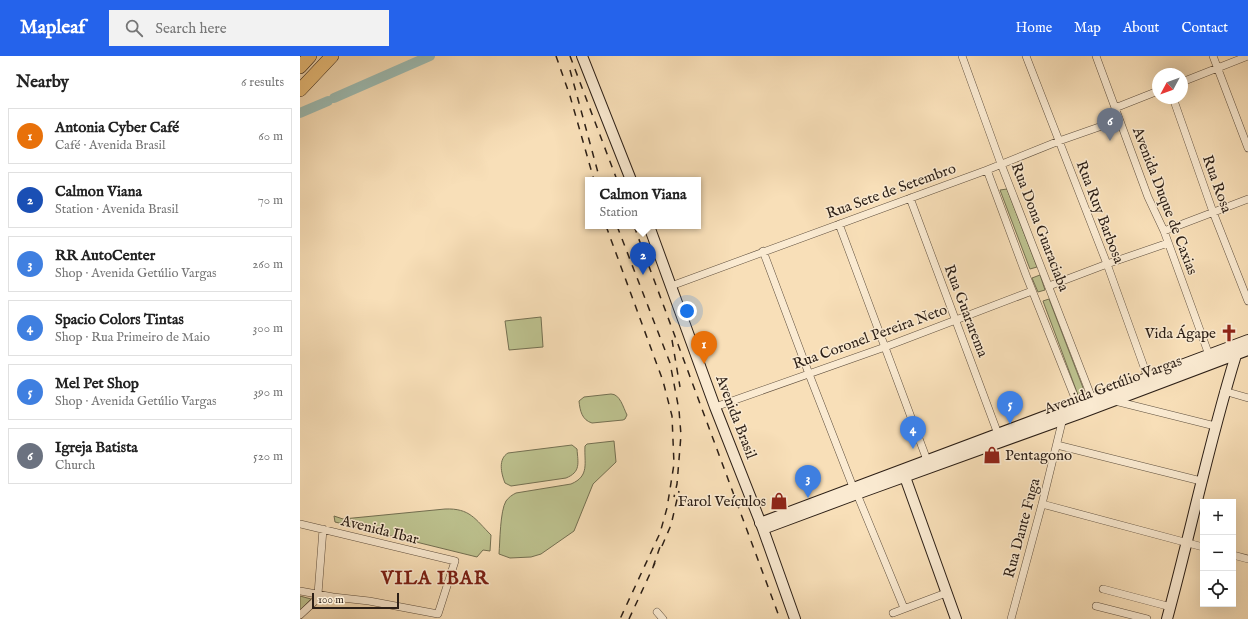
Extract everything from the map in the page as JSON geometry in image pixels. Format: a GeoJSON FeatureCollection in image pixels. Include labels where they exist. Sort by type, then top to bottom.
{"type":"FeatureCollection","features":[{"type":"Feature","properties":{"kind":"highway"},"geometry":{"type":"LineString","coordinates":[[300,67],[310,56]]}},
{"type":"Feature","properties":{"kind":"highway"},"geometry":{"type":"LineString","coordinates":[[300,90],[332,56]]}},
{"type":"Feature","properties":{"kind":"main road"},"geometry":{"type":"LineString","coordinates":[[582,56],[630,177]]}},
{"type":"Feature","properties":{"kind":"main road","name":"Avenida Brasil"},"geometry":{"type":"LineString","coordinates":[[649,229],[762,526],[795,619]]}},
{"type":"Feature","properties":{"kind":"main road","name":"Avenida Getúlio Vargas"},"geometry":{"type":"LineString","coordinates":[[762,526],[855,490],[926,460],[998,434],[1079,409],[1148,378],[1248,340]]}},
{"type":"Feature","properties":{"kind":"main road","name":"Avenida Getúlio Vargas"},"geometry":{"type":"LineString","coordinates":[[1093,403],[1115,401],[1248,350]]}},
{"type":"Feature","properties":{"kind":"main road"},"geometry":{"type":"LineString","coordinates":[[1167,619],[1224,391],[1236,355]]}},
{"type":"Feature","properties":{"kind":"main road"},"geometry":{"type":"LineString","coordinates":[[1218,361],[1230,375]]}},
{"type":"Feature","properties":{"kind":"main road","name":"Avenida Getúlio Vargas"},"geometry":{"type":"LineString","coordinates":[[855,490],[905,477],[1063,414]]}},
{"type":"Feature","properties":{"kind":"main road"},"geometry":{"type":"LineString","coordinates":[[926,460],[923,463],[907,470],[905,477],[956,619]]}},
{"type":"Feature","properties":{"kind":"street","name":"Rua Dona Guaraciaba"},"geometry":{"type":"LineString","coordinates":[[962,56],[1001,164],[1093,403]]}},
{"type":"Feature","properties":{"kind":"street","name":"Rua Ruy Barbosa"},"geometry":{"type":"LineString","coordinates":[[1026,56],[1107,264],[1148,378]]}},
{"type":"Feature","properties":{"kind":"street","name":"Avenida Duque de Caxias"},"geometry":{"type":"LineString","coordinates":[[1096,56],[1148,197],[1164,231],[1209,354]]}},
{"type":"Feature","properties":{"kind":"street"},"geometry":{"type":"LineString","coordinates":[[1213,56],[1248,148]]}},
{"type":"Feature","properties":{"kind":"street"},"geometry":{"type":"LineString","coordinates":[[1188,80],[1248,56]]}},
{"type":"Feature","properties":{"kind":"street"},"geometry":{"type":"LineString","coordinates":[[1115,108],[1152,93]]}},
{"type":"Feature","properties":{"kind":"street","name":"Rua Rosa"},"geometry":{"type":"LineString","coordinates":[[1175,104],[1213,212],[1248,301]]}},
{"type":"Feature","properties":{"kind":"street","name":"Rua Sete de Setembro"},"geometry":{"type":"LineString","coordinates":[[671,286],[1119,120]]}},
{"type":"Feature","properties":{"kind":"street"},"geometry":{"type":"LineString","coordinates":[[987,170],[1032,291],[1079,409]]}},
{"type":"Feature","properties":{"kind":"street","name":"Rua Guararema"},"geometry":{"type":"LineString","coordinates":[[910,198],[998,434]]}},
{"type":"Feature","properties":{"kind":"street"},"geometry":{"type":"LineString","coordinates":[[1164,231],[1248,199]]}},
{"type":"Feature","properties":{"kind":"street"},"geometry":{"type":"LineString","coordinates":[[839,224],[926,460]]}},
{"type":"Feature","properties":{"kind":"street"},"geometry":{"type":"LineString","coordinates":[[1049,286],[1168,243]]}},
{"type":"Feature","properties":{"kind":"street"},"geometry":{"type":"LineString","coordinates":[[763,251],[809,374],[904,608]]}},
{"type":"Feature","properties":{"kind":"street","name":"Rua Coronel Pereira Neto"},"geometry":{"type":"LineString","coordinates":[[716,407],[884,347],[1032,291]]}},
{"type":"Feature","properties":{"kind":"street"},"geometry":{"type":"LineString","coordinates":[[1209,354],[1218,361]]}},
{"type":"Feature","properties":{"kind":"street"},"geometry":{"type":"LineString","coordinates":[[1224,391],[1248,398]]}},
{"type":"Feature","properties":{"kind":"street"},"geometry":{"type":"LineString","coordinates":[[1115,401],[1215,426]]}},
{"type":"Feature","properties":{"kind":"street","name":"Rua Dante Fuga"},"geometry":{"type":"LineString","coordinates":[[1011,619],[1057,445],[1063,414]]}},
{"type":"Feature","properties":{"kind":"street"},"geometry":{"type":"LineString","coordinates":[[1057,445],[1201,481]]}},
{"type":"Feature","properties":{"kind":"street"},"geometry":{"type":"LineString","coordinates":[[1042,504],[1200,546]]}},
{"type":"Feature","properties":{"kind":"street","name":"Avenida Ibar"},"geometry":{"type":"LineString","coordinates":[[300,524],[455,561],[438,614],[369,600],[318,594]]}},
{"type":"Feature","properties":{"kind":"street"},"geometry":{"type":"LineString","coordinates":[[300,615],[314,602],[318,594],[323,529]]}},
{"type":"Feature","properties":{"kind":"street"},"geometry":{"type":"LineString","coordinates":[[1236,556],[1248,559]]}},
{"type":"Feature","properties":{"kind":"street"},"geometry":{"type":"LineString","coordinates":[[1103,589],[1171,607]]}},
{"type":"Feature","properties":{"kind":"street"},"geometry":{"type":"LineString","coordinates":[[300,591],[318,594]]}},
{"type":"Feature","properties":{"kind":"street"},"geometry":{"type":"LineString","coordinates":[[893,613],[946,593]]}},
{"type":"Feature","properties":{"kind":"street"},"geometry":{"type":"LineString","coordinates":[[1096,606],[1148,619]]}},
{"type":"Feature","properties":{"kind":"street"},"geometry":{"type":"LineString","coordinates":[[657,612],[663,619]]}},
{"type":"Feature","properties":{"kind":"green space"},"geometry":{"type":"Polygon","coordinates":[[[1007,189],[1037,267],[1030,269],[1000,190],[1007,189]]]}},
{"type":"Feature","properties":{"kind":"green space"},"geometry":{"type":"Polygon","coordinates":[[[1040,275],[1045,290],[1038,292],[1032,278],[1040,275]]]}},
{"type":"Feature","properties":{"kind":"green space"},"geometry":{"type":"Polygon","coordinates":[[[1049,299],[1085,393],[1078,395],[1043,301],[1049,299]]]}},
{"type":"Feature","properties":{"kind":"green space"},"geometry":{"type":"Polygon","coordinates":[[[541,317],[543,347],[509,350],[505,321],[541,317]]]}},
{"type":"Feature","properties":{"kind":"green space"},"geometry":{"type":"Polygon","coordinates":[[[611,394],[617,396],[621,402],[627,415],[625,419],[592,423],[586,420],[581,412],[579,401],[584,397],[611,394]]]}},
{"type":"Feature","properties":{"kind":"green space"},"geometry":{"type":"Polygon","coordinates":[[[614,441],[616,462],[593,484],[574,531],[541,554],[531,557],[510,558],[499,554],[503,512],[508,498],[516,493],[571,484],[577,481],[584,473],[585,446],[587,444],[614,441]]]}},
{"type":"Feature","properties":{"kind":"green space"},"geometry":{"type":"Polygon","coordinates":[[[572,445],[577,449],[578,466],[571,476],[511,486],[505,483],[501,466],[503,459],[508,453],[572,445]]]}},
{"type":"Feature","properties":{"kind":"green space"},"geometry":{"type":"Polygon","coordinates":[[[445,509],[460,510],[476,519],[491,535],[490,551],[483,550],[477,557],[335,522],[334,516],[343,519],[445,509]]]}},
{"type":"Feature","properties":{"kind":"green space"},"geometry":{"type":"Polygon","coordinates":[[[300,596],[311,599],[300,610],[300,596]]]}},
{"type":"Feature","properties":{"kind":"waterway"},"geometry":{"type":"LineString","coordinates":[[334,98],[430,56]]}},
{"type":"Feature","properties":{"kind":"waterway"},"geometry":{"type":"LineString","coordinates":[[300,113],[328,101]]}},
{"type":"Feature","properties":{"kind":"railway"},"geometry":{"type":"LineString","coordinates":[[556,56],[570,96],[593,177]]}},
{"type":"Feature","properties":{"kind":"railway"},"geometry":{"type":"LineString","coordinates":[[570,56],[616,177]]}},
{"type":"Feature","properties":{"kind":"railway"},"geometry":{"type":"LineString","coordinates":[[570,70],[599,177]]}},
{"type":"Feature","properties":{"kind":"railway"},"geometry":{"type":"LineString","coordinates":[[607,229],[663,381],[672,416],[674,464],[667,508],[660,533],[620,619]]}},
{"type":"Feature","properties":{"kind":"railway"},"geometry":{"type":"LineString","coordinates":[[618,229],[670,363],[679,410],[681,435],[677,484],[674,497]]}},
{"type":"Feature","properties":{"kind":"railway"},"geometry":{"type":"LineString","coordinates":[[635,229],[780,619]]}},
{"type":"Feature","properties":{"kind":"railway"},"geometry":{"type":"LineString","coordinates":[[672,340],[680,387]]}},
{"type":"Feature","properties":{"kind":"railway"},"geometry":{"type":"LineString","coordinates":[[662,546],[671,525],[679,491]]}},
{"type":"Feature","properties":{"kind":"railway"},"geometry":{"type":"LineString","coordinates":[[653,567],[662,541]]}},
{"type":"Feature","properties":{"kind":"railway"},"geometry":{"type":"LineString","coordinates":[[629,619],[655,563]]}},
{"type":"Feature","properties":{"kind":"place","name":"Igreja Batista"},"geometry":{"type":"Point","coordinates":[1110,141]}},
{"type":"Feature","properties":{"kind":"place","name":"Calmon Viana"},"geometry":{"type":"Point","coordinates":[643,275]}},
{"type":"Feature","properties":{"kind":"place","name":"Vida Ágape"},"geometry":{"type":"Point","coordinates":[1229,333]}},
{"type":"Feature","properties":{"kind":"place","name":"Antonia Cyber Café"},"geometry":{"type":"Point","coordinates":[704,364]}},
{"type":"Feature","properties":{"kind":"place","name":"Mel Pet Shop"},"geometry":{"type":"Point","coordinates":[1010,424]}},
{"type":"Feature","properties":{"kind":"place","name":"Spacio Colors Tintas"},"geometry":{"type":"Point","coordinates":[913,449]}},
{"type":"Feature","properties":{"kind":"place","name":"Pentagono"},"geometry":{"type":"Point","coordinates":[992,455]}},
{"type":"Feature","properties":{"kind":"place","name":"RR AutoCenter"},"geometry":{"type":"Point","coordinates":[808,498]}},
{"type":"Feature","properties":{"kind":"place","name":"Farol Veículos"},"geometry":{"type":"Point","coordinates":[779,501]}},
{"type":"Feature","properties":{"kind":"district","name":"VILA IBAR"},"geometry":{"type":"Point","coordinates":[435,579]}}]}
